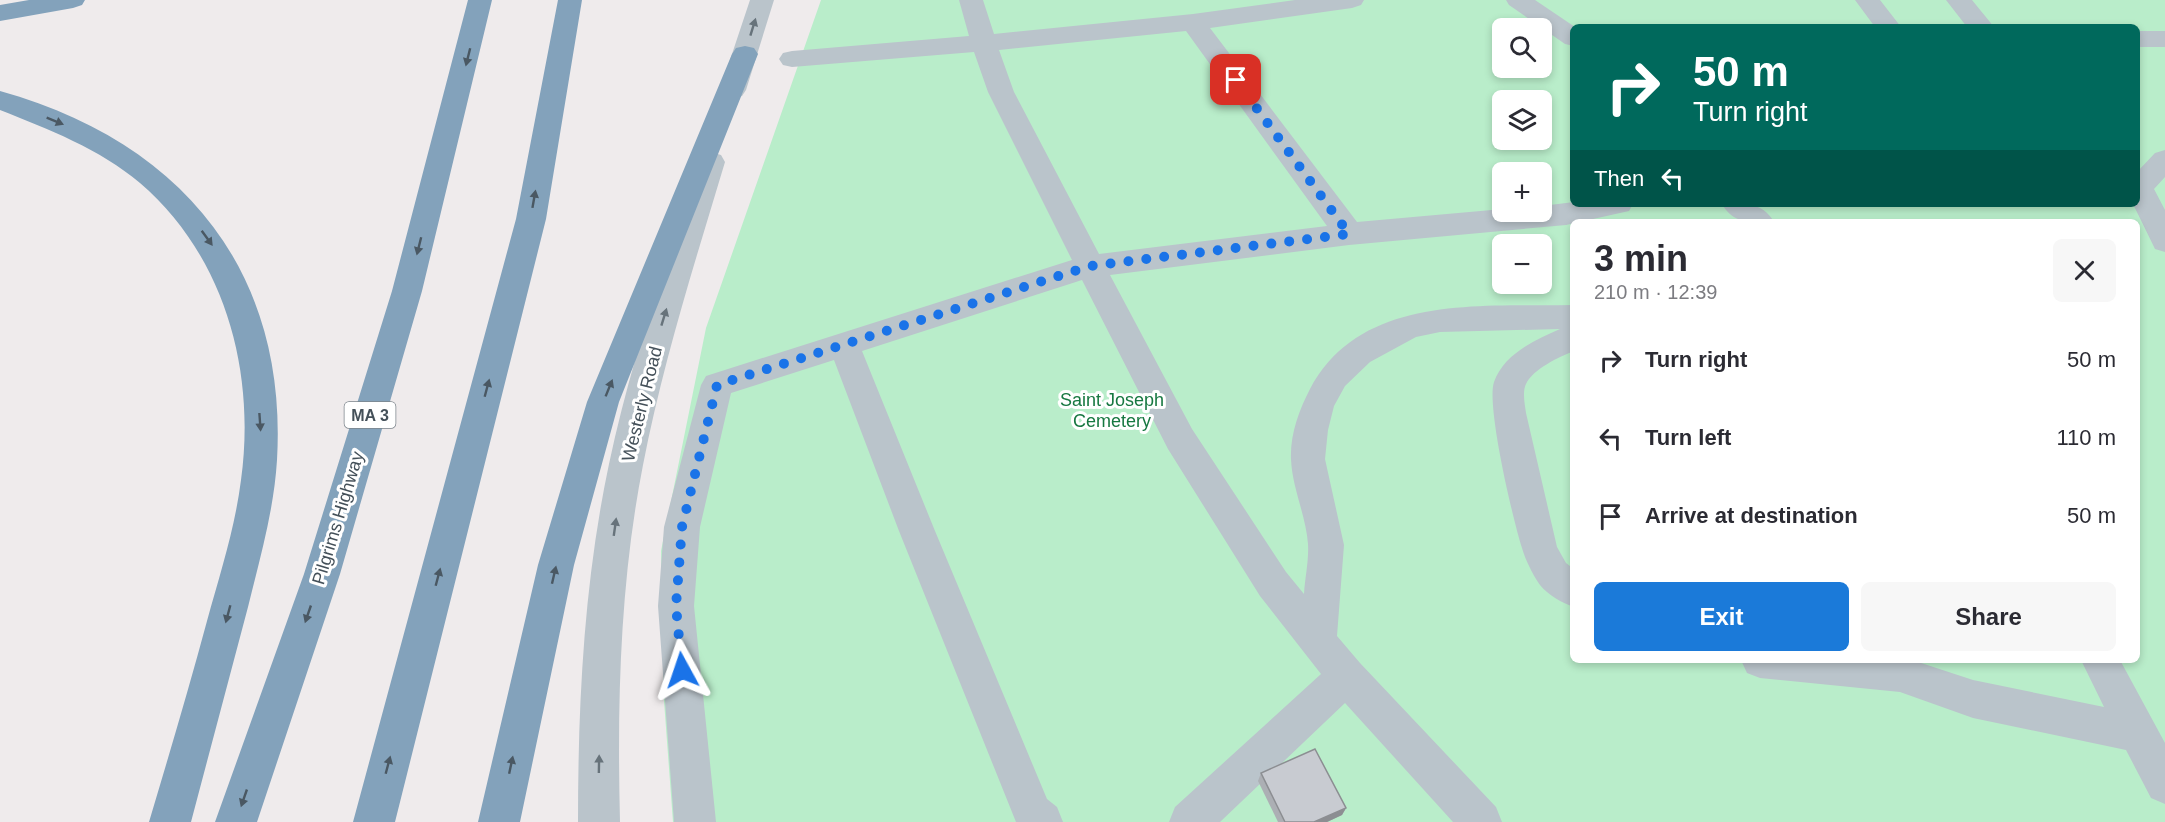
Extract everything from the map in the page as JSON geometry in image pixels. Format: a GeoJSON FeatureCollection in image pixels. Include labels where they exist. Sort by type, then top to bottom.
{"type":"FeatureCollection","features":[{"type":"Feature","properties":{"kind":"highway"},"geometry":{"type":"LineString","coordinates":[[0,13],[73,0]]}},
{"type":"Feature","properties":{"kind":"highway","name":"Pilgrims Highway"},"geometry":{"type":"LineString","coordinates":[[236,822],[322,574],[408,291],[480,0]]}},
{"type":"Feature","properties":{"kind":"highway"},"geometry":{"type":"LineString","coordinates":[[374,822],[531,219],[570,0]]}},
{"type":"Feature","properties":{"kind":"highway"},"geometry":{"type":"LineString","coordinates":[[499,822],[556,565],[603,402],[745,54]]}},
{"type":"Feature","properties":{"kind":"highway"},"geometry":{"type":"LineString","coordinates":[[0,100],[106,145],[150,175],[184,208],[220,256],[241,304],[257,369],[261,441],[249,534],[170,822]]}},
{"type":"Feature","properties":{"kind":"street","name":"Westerly Road"},"geometry":{"type":"LineString","coordinates":[[599,822],[600,700],[604,628],[610,566],[627,464],[662,324],[762,0]]}},
{"type":"Feature","properties":{"kind":"street"},"geometry":{"type":"LineString","coordinates":[[971,0],[1001,92],[1180,439],[1273,584],[1346,676],[1481,822]]}},
{"type":"Feature","properties":{"kind":"street"},"geometry":{"type":"LineString","coordinates":[[792,59],[1193,22],[1352,0]]}},
{"type":"Feature","properties":{"kind":"street"},"geometry":{"type":"LineString","coordinates":[[1518,0],[1570,35]]}},
{"type":"Feature","properties":{"kind":"street"},"geometry":{"type":"LineString","coordinates":[[1867,0],[1886,24]]}},
{"type":"Feature","properties":{"kind":"street"},"geometry":{"type":"LineString","coordinates":[[1958,0],[1978,24]]}},
{"type":"Feature","properties":{"kind":"street"},"geometry":{"type":"LineString","coordinates":[[1193,22],[1349,234]]}},
{"type":"Feature","properties":{"kind":"street"},"geometry":{"type":"LineString","coordinates":[[2140,39],[2165,39]]}},
{"type":"Feature","properties":{"kind":"street"},"geometry":{"type":"LineString","coordinates":[[2140,184],[2165,160]]}},
{"type":"Feature","properties":{"kind":"street"},"geometry":{"type":"LineString","coordinates":[[2140,187],[2165,241]]}},
{"type":"Feature","properties":{"kind":"street"},"geometry":{"type":"LineString","coordinates":[[695,822],[676,606],[682,527],[717,385],[1090,266],[1349,234],[1566,214],[1603,207]]}},
{"type":"Feature","properties":{"kind":"street"},"geometry":{"type":"LineString","coordinates":[[1740,207],[1755,219]]}},
{"type":"Feature","properties":{"kind":"street"},"geometry":{"type":"LineString","coordinates":[[1318,640],[1326,545],[1308,459],[1311,430],[1318,406],[1333,377],[1359,352],[1409,326],[1440,320],[1570,317]]}},
{"type":"Feature","properties":{"kind":"street"},"geometry":{"type":"LineString","coordinates":[[1570,339],[1553,345],[1529,363],[1512,378],[1508,392],[1509,413],[1540,549],[1553,574],[1570,588]]}},
{"type":"Feature","properties":{"kind":"street"},"geometry":{"type":"LineString","coordinates":[[844,344],[1028,802],[1033,813],[1042,822]]}},
{"type":"Feature","properties":{"kind":"street"},"geometry":{"type":"LineString","coordinates":[[1818,663],[1895,667],[1973,699],[2136,733]]}},
{"type":"Feature","properties":{"kind":"street"},"geometry":{"type":"LineString","coordinates":[[2101,663],[2136,733],[2165,784]]}},
{"type":"Feature","properties":{"kind":"street"},"geometry":{"type":"LineString","coordinates":[[1190,822],[1346,676]]}},
{"type":"Feature","properties":{"kind":"green space","name":"Saint Joseph Cemetery"},"geometry":{"type":"Polygon","coordinates":[[[821,0],[2165,0],[2165,822],[673,822],[664,701],[661,551],[706,328],[821,0]]]}},
{"type":"Feature","properties":{"kind":"building"},"geometry":{"type":"Polygon","coordinates":[[[1315,749],[1346,808],[1314,822],[1285,822],[1261,773],[1315,749]]]}},
{"type":"Feature","properties":{"kind":"route"},"geometry":{"type":"LineString","coordinates":[[682,670],[676,606],[682,527],[717,385],[1090,266],[1349,234],[1236,80]]}}]}
